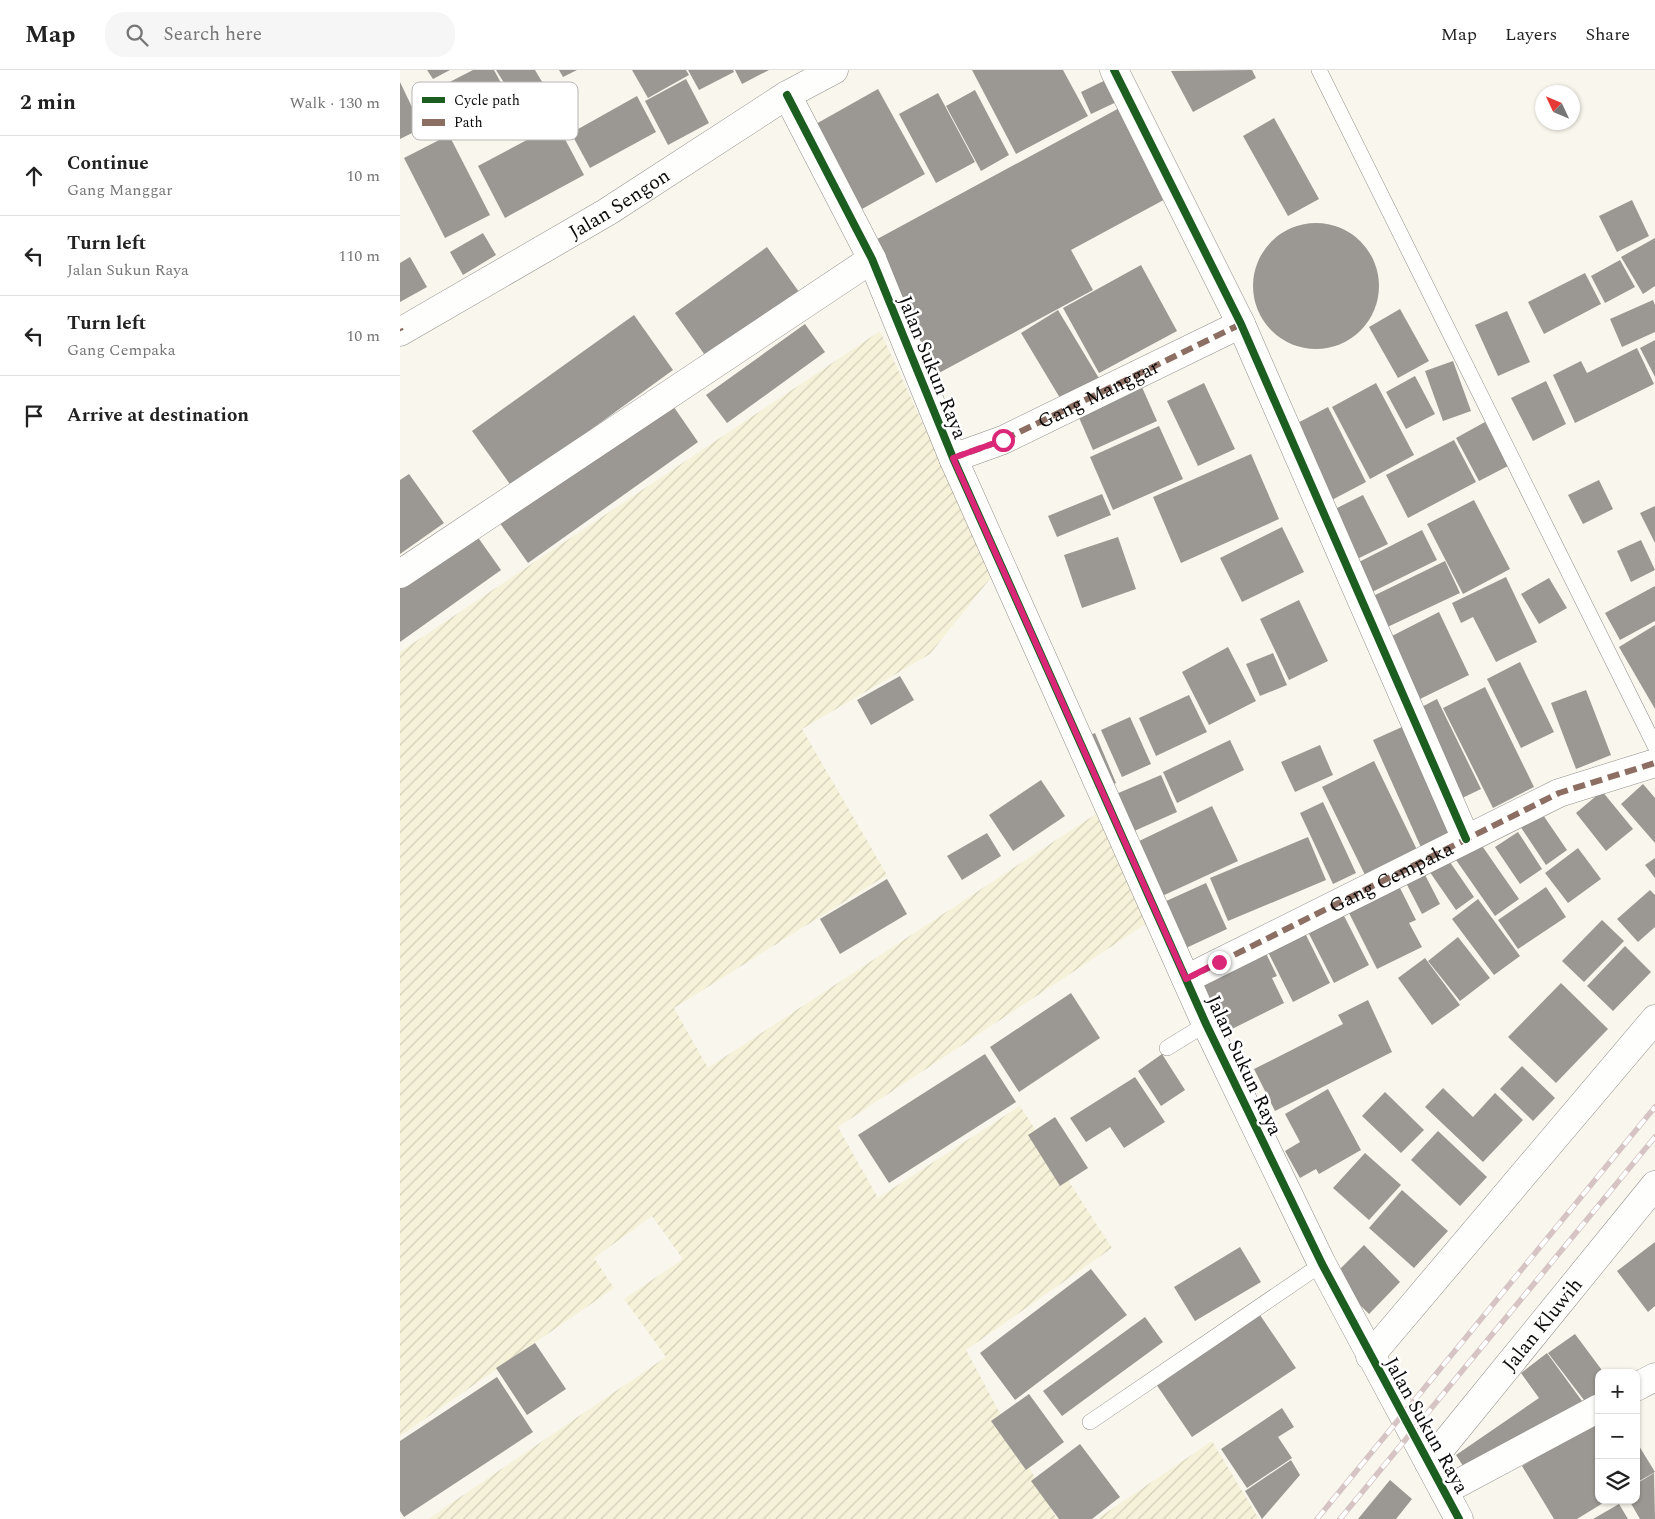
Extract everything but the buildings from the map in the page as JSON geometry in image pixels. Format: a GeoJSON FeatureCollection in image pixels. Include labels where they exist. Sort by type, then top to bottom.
{"type":"FeatureCollection","features":[{"type":"Feature","properties":{"kind":"street","name":"Jalan Sengon"},"geometry":{"type":"LineString","coordinates":[[400,331],[607,212],[787,95],[834,70]]}},
{"type":"Feature","properties":{"kind":"street"},"geometry":{"type":"LineString","coordinates":[[1114,70],[1241,324],[1466,839]]}},
{"type":"Feature","properties":{"kind":"street","name":"Jalan Sukun Raya"},"geometry":{"type":"LineString","coordinates":[[787,95],[872,259],[953,458],[1206,1024],[1322,1264],[1370,1356],[1460,1519]]}},
{"type":"Feature","properties":{"kind":"street"},"geometry":{"type":"LineString","coordinates":[[400,574],[872,259]]}},
{"type":"Feature","properties":{"kind":"street","name":"Gang Manggar"},"geometry":{"type":"LineString","coordinates":[[953,458],[1003,440],[1241,324]]}},
{"type":"Feature","properties":{"kind":"street","name":"Gang Cempaka"},"geometry":{"type":"LineString","coordinates":[[1186,979],[1559,793],[1655,763]]}},
{"type":"Feature","properties":{"kind":"street"},"geometry":{"type":"LineString","coordinates":[[1370,1356],[1655,1019]]}},
{"type":"Feature","properties":{"kind":"street","name":"Jalan Kluwih"},"geometry":{"type":"LineString","coordinates":[[1428,1463],[1655,1184]]}},
{"type":"Feature","properties":{"kind":"street"},"geometry":{"type":"LineString","coordinates":[[1640,1385],[1655,1377]]}},
{"type":"Feature","properties":{"kind":"street"},"geometry":{"type":"LineString","coordinates":[[1444,1491],[1595,1410]]}},
{"type":"Feature","properties":{"kind":"lane"},"geometry":{"type":"LineString","coordinates":[[1319,70],[1655,746]]}},
{"type":"Feature","properties":{"kind":"lane"},"geometry":{"type":"LineString","coordinates":[[1168,1048],[1206,1024]]}},
{"type":"Feature","properties":{"kind":"lane"},"geometry":{"type":"LineString","coordinates":[[1090,1422],[1322,1264]]}},
{"type":"Feature","properties":{"kind":"shaded area"},"geometry":{"type":"Polygon","coordinates":[[[880,331],[993,575],[930,654],[802,729],[887,875],[674,1008],[708,1068],[1096,814],[1147,923],[838,1127],[878,1198],[1020,1106],[1112,1248],[966,1350],[1057,1519],[428,1519],[666,1357],[624,1299],[683,1259],[652,1216],[594,1258],[614,1288],[400,1436],[400,652],[880,331]]]}},
{"type":"Feature","properties":{"kind":"shaded area"},"geometry":{"type":"Polygon","coordinates":[[[1212,1441],[1259,1519],[1097,1519],[1212,1441]]]}},
{"type":"Feature","properties":{"kind":"railway"},"geometry":{"type":"LineString","coordinates":[[1317,1519],[1655,1107]]}},
{"type":"Feature","properties":{"kind":"railway"},"geometry":{"type":"LineString","coordinates":[[1340,1519],[1655,1137]]}},
{"type":"Feature","properties":{"kind":"marked path"},"geometry":{"type":"LineString","coordinates":[[953,458],[1003,440],[1241,324]]}},
{"type":"Feature","properties":{"kind":"marked path"},"geometry":{"type":"LineString","coordinates":[[1186,979],[1559,793],[1655,763]]}},
{"type":"Feature","properties":{"kind":"cycle path"},"geometry":{"type":"LineString","coordinates":[[1114,70],[1241,324],[1466,839]]}},
{"type":"Feature","properties":{"kind":"cycle path"},"geometry":{"type":"LineString","coordinates":[[787,95],[872,259],[953,458],[1206,1024],[1322,1264],[1459,1519]]}},
{"type":"Feature","properties":{"kind":"route"},"geometry":{"type":"LineString","coordinates":[[1003,440],[953,458],[1186,979],[1219,962]]}}]}
